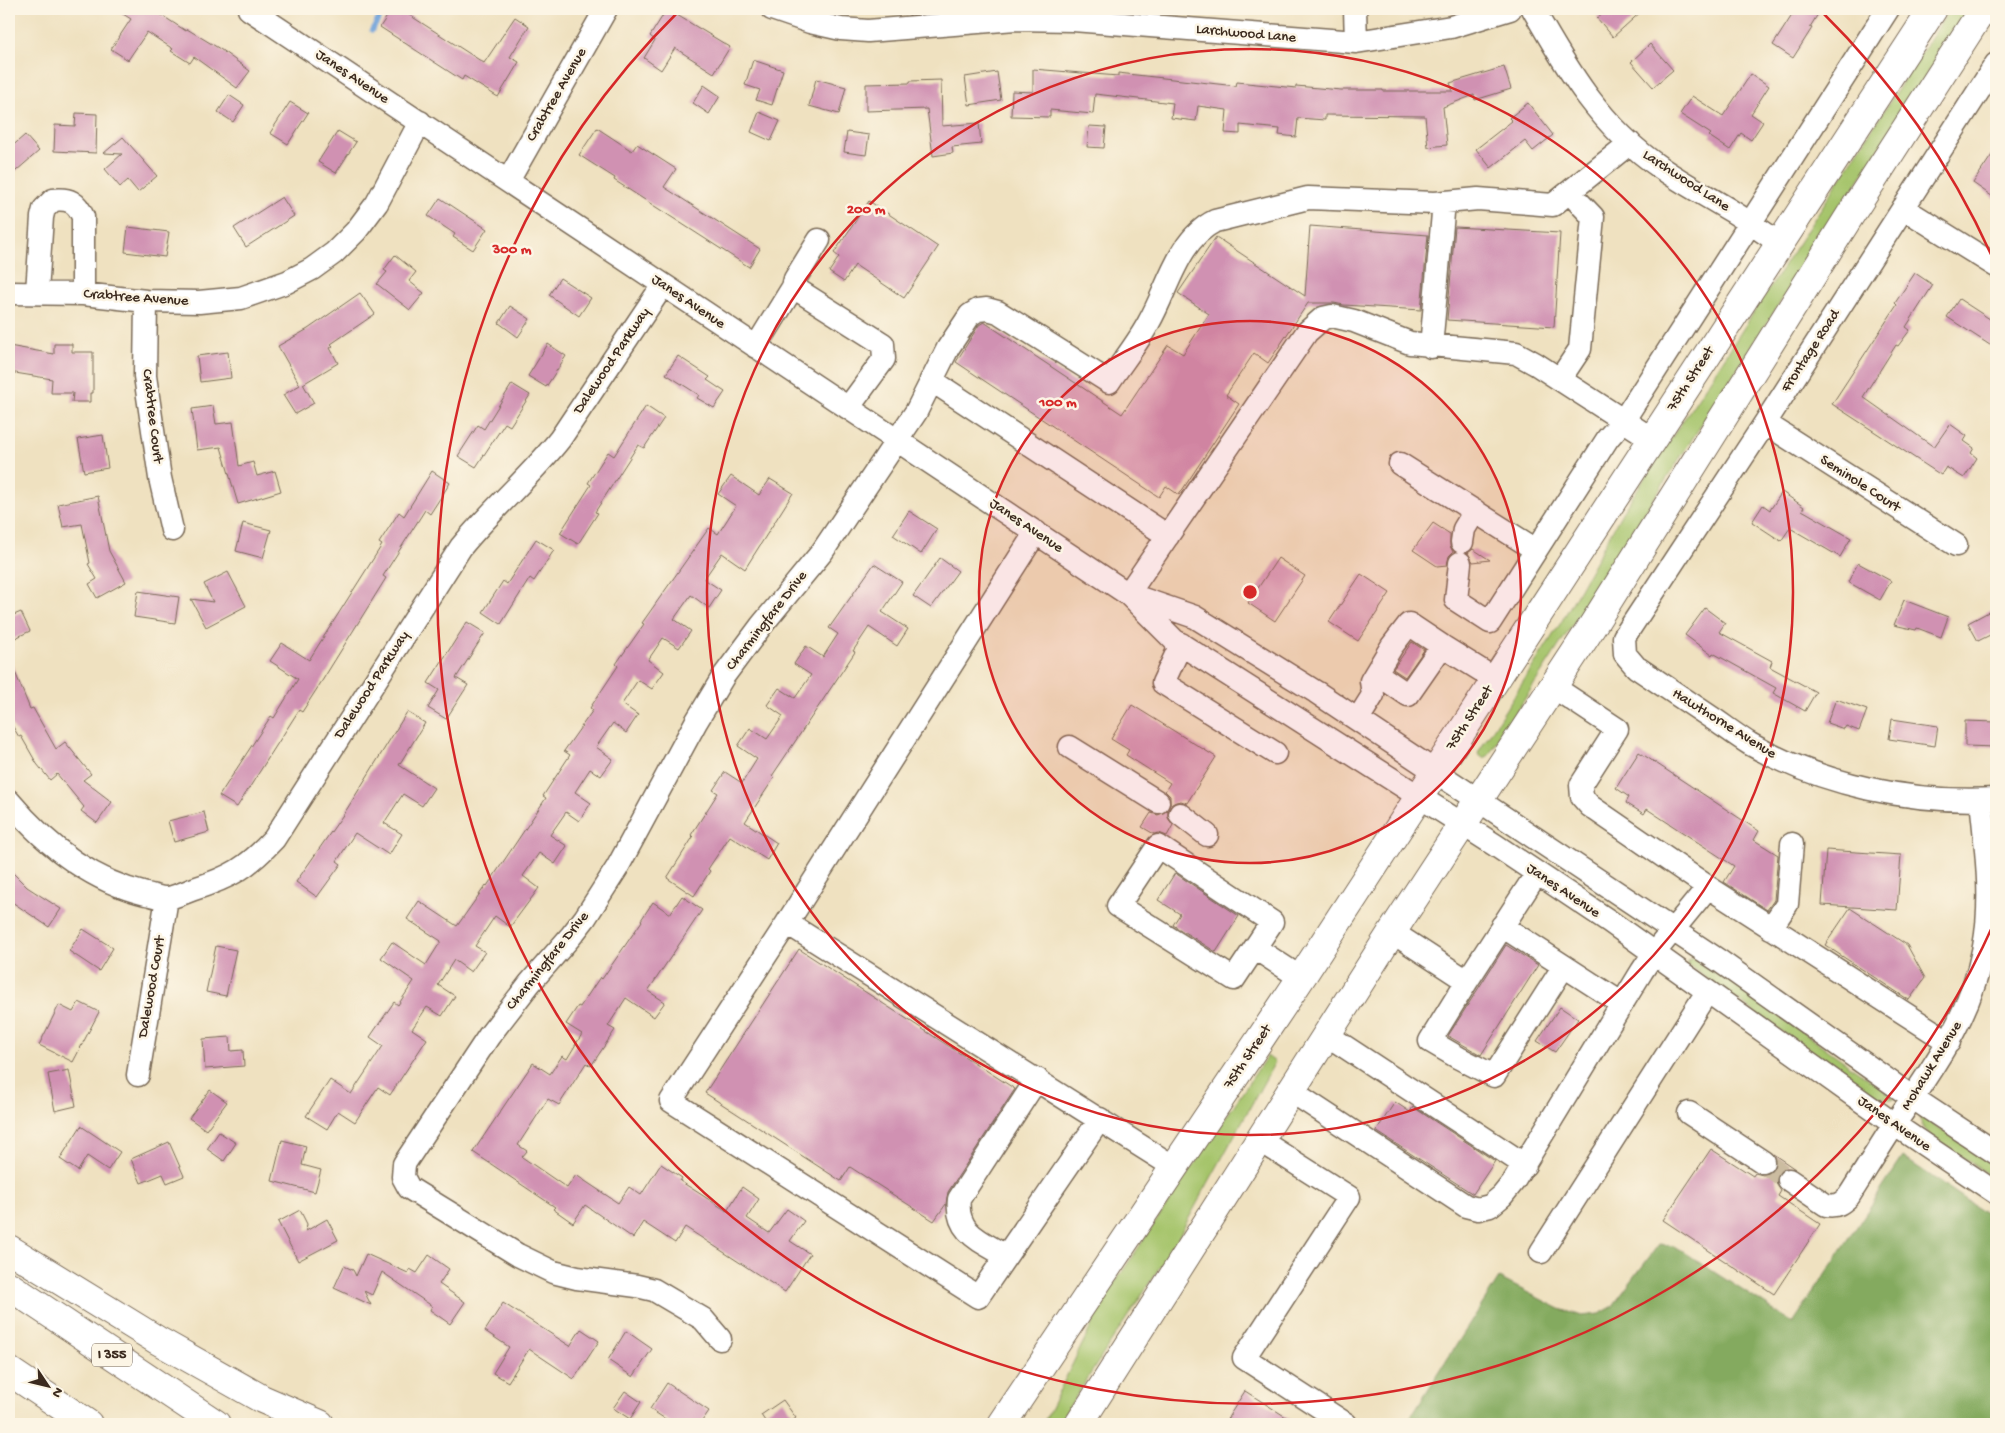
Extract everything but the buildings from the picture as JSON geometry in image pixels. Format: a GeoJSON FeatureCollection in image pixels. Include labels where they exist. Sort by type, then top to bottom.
{"type":"FeatureCollection","features":[{"type":"Feature","properties":{"kind":"main road","name":"75th Street"},"geometry":{"type":"LineString","coordinates":[[1002,1424],[1301,978],[1933,9]]}},
{"type":"Feature","properties":{"kind":"main road"},"geometry":{"type":"LineString","coordinates":[[1079,1424],[1983,9]]}},
{"type":"Feature","properties":{"kind":"main road"},"geometry":{"type":"LineString","coordinates":[[9,1249],[181,1354],[262,1399],[320,1424]]}},
{"type":"Feature","properties":{"kind":"main road","name":"I 355"},"geometry":{"type":"LineString","coordinates":[[9,1286],[216,1424]]}},
{"type":"Feature","properties":{"kind":"main road"},"geometry":{"type":"LineString","coordinates":[[9,1371],[88,1424]]}},
{"type":"Feature","properties":{"kind":"street","name":"Janes Avenue"},"geometry":{"type":"LineString","coordinates":[[249,9],[1128,594],[1174,640],[1536,873],[1654,953],[1895,1125],[1996,1193]]}},
{"type":"Feature","properties":{"kind":"street","name":"Crabtree Avenue"},"geometry":{"type":"LineString","coordinates":[[508,181],[606,9]]}},
{"type":"Feature","properties":{"kind":"street","name":"Larchwood Lane"},"geometry":{"type":"LineString","coordinates":[[772,9],[810,22],[868,31],[1015,19],[1073,20],[1356,42],[1451,28],[1510,9]]}},
{"type":"Feature","properties":{"kind":"street"},"geometry":{"type":"LineString","coordinates":[[1355,9],[1356,42]]}},
{"type":"Feature","properties":{"kind":"street","name":"Larchwood Lane"},"geometry":{"type":"LineString","coordinates":[[1533,9],[1576,82],[1605,119],[1630,143],[1660,168],[1780,244]]}},
{"type":"Feature","properties":{"kind":"street"},"geometry":{"type":"LineString","coordinates":[[1475,511],[1464,529],[1456,600],[1490,622],[1608,438],[1623,421],[1751,224],[1888,9]]}},
{"type":"Feature","properties":{"kind":"street","name":"Frontage Road"},"geometry":{"type":"LineString","coordinates":[[1624,637],[1765,423],[1996,64]]}},
{"type":"Feature","properties":{"kind":"street","name":"Crabtree Avenue"},"geometry":{"type":"LineString","coordinates":[[9,293],[83,294],[146,301],[198,302],[241,298],[288,282],[312,269],[334,253],[356,231],[377,203],[420,122]]}},
{"type":"Feature","properties":{"kind":"street"},"geometry":{"type":"LineString","coordinates":[[1431,346],[1444,202],[1478,199],[1553,205],[1630,143]]}},
{"type":"Feature","properties":{"kind":"street"},"geometry":{"type":"LineString","coordinates":[[1560,379],[1580,349],[1593,217],[1569,192]]}},
{"type":"Feature","properties":{"kind":"street","name":"Charmingfare Drive"},"geometry":{"type":"LineString","coordinates":[[720,1339],[703,1320],[654,1290],[577,1278],[552,1272],[518,1255],[409,1188],[403,1178],[404,1164],[489,1036],[530,983],[585,918],[621,860],[696,722],[723,677],[822,552],[898,441],[916,412],[948,348],[970,315],[978,310],[987,309],[998,312],[1109,382],[1149,322],[1175,266],[1203,227],[1215,221],[1308,198],[1444,202]]}},
{"type":"Feature","properties":{"kind":"street"},"geometry":{"type":"LineString","coordinates":[[37,292],[44,210],[53,200],[66,199],[72,201],[83,217],[83,294]]}},
{"type":"Feature","properties":{"kind":"street"},"geometry":{"type":"LineString","coordinates":[[1903,208],[1996,266]]}},
{"type":"Feature","properties":{"kind":"street"},"geometry":{"type":"LineString","coordinates":[[756,347],[819,240]]}},
{"type":"Feature","properties":{"kind":"street","name":"Dalewood Parkway"},"geometry":{"type":"LineString","coordinates":[[167,898],[224,879],[257,857],[274,839],[461,547],[484,520],[545,458],[560,439],[663,285]]}},
{"type":"Feature","properties":{"kind":"street"},"geometry":{"type":"LineString","coordinates":[[793,287],[883,344],[884,359],[848,408]]}},
{"type":"Feature","properties":{"kind":"street","name":"Crabtree Court"},"geometry":{"type":"LineString","coordinates":[[146,301],[145,376],[160,478],[172,530]]}},
{"type":"Feature","properties":{"kind":"street"},"geometry":{"type":"LineString","coordinates":[[1128,594],[1306,332],[1323,318],[1332,316],[1354,321],[1410,343],[1516,353],[1560,379],[1652,439]]}},
{"type":"Feature","properties":{"kind":"street"},"geometry":{"type":"LineString","coordinates":[[931,380],[1168,536]]}},
{"type":"Feature","properties":{"kind":"street","name":"Seminole Court"},"geometry":{"type":"LineString","coordinates":[[1765,423],[1956,545]]}},
{"type":"Feature","properties":{"kind":"street"},"geometry":{"type":"LineString","coordinates":[[1400,464],[1536,550]]}},
{"type":"Feature","properties":{"kind":"street"},"geometry":{"type":"LineString","coordinates":[[1036,532],[787,923],[671,1101],[978,1297],[1100,1119]]}},
{"type":"Feature","properties":{"kind":"street","name":"Janes Avenue"},"geometry":{"type":"LineString","coordinates":[[1128,594],[1195,618],[1358,720],[1751,982],[1913,1098],[1996,1153]]}},
{"type":"Feature","properties":{"kind":"street"},"geometry":{"type":"LineString","coordinates":[[1358,720],[1373,695],[1371,681],[1392,646],[1409,624],[1495,678]]}},
{"type":"Feature","properties":{"kind":"street","name":"Hawthorne Avenue"},"geometry":{"type":"LineString","coordinates":[[1624,637],[1625,654],[1636,667],[1749,743],[1785,762],[1844,782],[1888,792],[1941,800],[1989,800]]}},
{"type":"Feature","properties":{"kind":"street"},"geometry":{"type":"LineString","coordinates":[[1181,644],[1163,683],[1275,753]]}},
{"type":"Feature","properties":{"kind":"street"},"geometry":{"type":"LineString","coordinates":[[1376,673],[1408,694],[1442,646]]}},
{"type":"Feature","properties":{"kind":"street"},"geometry":{"type":"LineString","coordinates":[[1552,686],[1617,729],[1581,785],[1582,796],[1590,806],[1708,887],[1949,1042]]}},
{"type":"Feature","properties":{"kind":"street"},"geometry":{"type":"LineString","coordinates":[[1070,747],[1158,802]]}},
{"type":"Feature","properties":{"kind":"street","name":"Mohawk Avenue"},"geometry":{"type":"LineString","coordinates":[[1789,1180],[1826,1205],[1834,1206],[1841,1204],[1850,1196],[1949,1042],[1962,1018],[1970,997],[1984,946],[1989,901],[1989,800]]}},
{"type":"Feature","properties":{"kind":"street"},"geometry":{"type":"LineString","coordinates":[[9,801],[44,838],[90,872],[119,886],[167,898]]}},
{"type":"Feature","properties":{"kind":"street"},"geometry":{"type":"LineString","coordinates":[[1180,814],[1207,835]]}},
{"type":"Feature","properties":{"kind":"street"},"geometry":{"type":"LineString","coordinates":[[1771,928],[1787,904],[1792,844]]}},
{"type":"Feature","properties":{"kind":"street"},"geometry":{"type":"LineString","coordinates":[[1158,846],[1272,922],[1255,948],[1234,979],[1118,906],[1158,846]]}},
{"type":"Feature","properties":{"kind":"street"},"geometry":{"type":"LineString","coordinates":[[1536,873],[1430,1041],[1494,1076],[1564,966]]}},
{"type":"Feature","properties":{"kind":"street"},"geometry":{"type":"LineString","coordinates":[[1291,1091],[1466,1206],[1478,1209],[1490,1206],[1502,1196],[1525,1165],[1621,1003],[1654,953],[1708,887]]}},
{"type":"Feature","properties":{"kind":"street","name":"Dalewood Court"},"geometry":{"type":"LineString","coordinates":[[138,1075],[167,898]]}},
{"type":"Feature","properties":{"kind":"street"},"geometry":{"type":"LineString","coordinates":[[787,923],[1174,1167]]}},
{"type":"Feature","properties":{"kind":"street"},"geometry":{"type":"LineString","coordinates":[[1502,926],[1621,1003]]}},
{"type":"Feature","properties":{"kind":"street"},"geometry":{"type":"LineString","coordinates":[[1392,932],[1467,981]]}},
{"type":"Feature","properties":{"kind":"street"},"geometry":{"type":"LineString","coordinates":[[1255,948],[1301,978]]}},
{"type":"Feature","properties":{"kind":"street"},"geometry":{"type":"LineString","coordinates":[[1541,1252],[1707,992]]}},
{"type":"Feature","properties":{"kind":"street"},"geometry":{"type":"LineString","coordinates":[[1327,1035],[1525,1165]]}},
{"type":"Feature","properties":{"kind":"street"},"geometry":{"type":"LineString","coordinates":[[1006,1256],[968,1231],[961,1222],[958,1213],[959,1199],[1037,1079]]}},
{"type":"Feature","properties":{"kind":"street"},"geometry":{"type":"LineString","coordinates":[[1689,1113],[1763,1162]]}},
{"type":"Feature","properties":{"kind":"street"},"geometry":{"type":"LineString","coordinates":[[1261,1140],[1349,1197],[1244,1358],[1346,1424]]}},
{"type":"Feature","properties":{"kind":"green space"},"geometry":{"type":"Polygon","coordinates":[[[1950,9],[1969,9],[1488,756],[1483,758],[1478,754],[1479,751],[1562,621],[1623,511],[1950,9]]]}},
{"type":"Feature","properties":{"kind":"green space"},"geometry":{"type":"Polygon","coordinates":[[[1692,958],[1734,983],[1894,1097],[1892,1099],[1870,1094],[1688,965],[1688,960],[1692,958]]]}},
{"type":"Feature","properties":{"kind":"green space"},"geometry":{"type":"Polygon","coordinates":[[[1267,1056],[1275,1062],[1174,1245],[1058,1424],[1043,1424],[1106,1296],[1267,1056]]]}},
{"type":"Feature","properties":{"kind":"green space"},"geometry":{"type":"Polygon","coordinates":[[[1921,1116],[1996,1165],[1996,1180],[1931,1136],[1922,1126],[1921,1116]]]}},
{"type":"Feature","properties":{"kind":"green space"},"geometry":{"type":"Polygon","coordinates":[[[1903,1157],[1996,1220],[1996,1424],[1406,1424],[1499,1278],[1560,1309],[1582,1316],[1599,1314],[1612,1307],[1659,1244],[1674,1246],[1793,1323],[1903,1157]]]}},
{"type":"Feature","properties":{"kind":"waterway"},"geometry":{"type":"LineString","coordinates":[[372,30],[385,9]]}},
{"type":"Feature","properties":{"kind":"tunnel"},"geometry":{"type":"LineString","coordinates":[[1763,1162],[1789,1180]]}}]}
